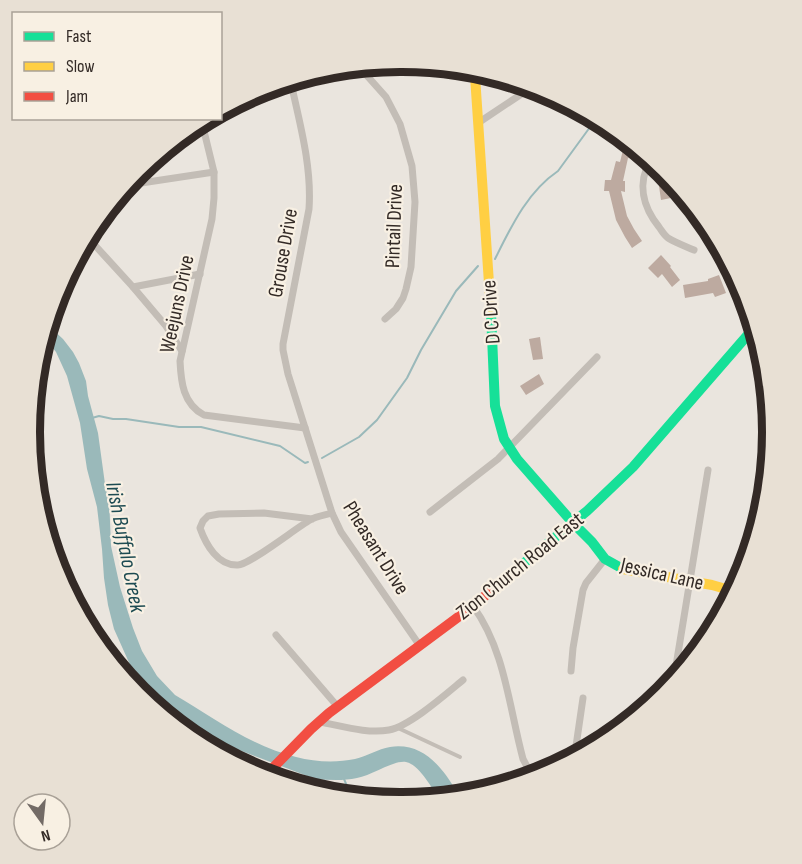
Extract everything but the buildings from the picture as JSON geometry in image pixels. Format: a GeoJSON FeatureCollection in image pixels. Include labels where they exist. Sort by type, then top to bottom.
{"type":"FeatureCollection","features":[{"type":"Feature","properties":{"kind":"street","name":"Pintail Drive"},"geometry":{"type":"LineString","coordinates":[[365,74],[386,97],[400,124],[411,166],[415,202],[411,267],[406,289],[396,309],[385,319]]}},
{"type":"Feature","properties":{"kind":"street","name":"D C Drive"},"geometry":{"type":"LineString","coordinates":[[476,79],[495,406],[499,424],[509,448],[573,523]]}},
{"type":"Feature","properties":{"kind":"street","name":"Grouse Drive"},"geometry":{"type":"LineString","coordinates":[[292,89],[311,189],[283,351],[305,428]]}},
{"type":"Feature","properties":{"kind":"street"},"geometry":{"type":"LineString","coordinates":[[478,123],[523,93]]}},
{"type":"Feature","properties":{"kind":"street","name":"Weejuns Drive"},"geometry":{"type":"LineString","coordinates":[[204,130],[214,172],[214,198],[212,219],[180,361],[185,395],[196,411],[204,415],[305,428]]}},
{"type":"Feature","properties":{"kind":"street"},"geometry":{"type":"LineString","coordinates":[[646,168],[643,183],[644,198],[650,215],[666,237],[694,250]]}},
{"type":"Feature","properties":{"kind":"street"},"geometry":{"type":"LineString","coordinates":[[140,183],[214,172]]}},
{"type":"Feature","properties":{"kind":"street"},"geometry":{"type":"LineString","coordinates":[[94,244],[166,326],[182,351]]}},
{"type":"Feature","properties":{"kind":"street"},"geometry":{"type":"LineString","coordinates":[[133,287],[200,274]]}},
{"type":"Feature","properties":{"kind":"street","name":"Zion Church Road East"},"geometry":{"type":"LineString","coordinates":[[272,768],[310,729],[473,606],[573,523],[633,467],[748,335]]}},
{"type":"Feature","properties":{"kind":"street"},"geometry":{"type":"LineString","coordinates":[[430,512],[483,472],[509,448],[597,357]]}},
{"type":"Feature","properties":{"kind":"street","name":"Pheasant Drive"},"geometry":{"type":"LineString","coordinates":[[305,428],[332,513],[341,532],[420,646]]}},
{"type":"Feature","properties":{"kind":"street"},"geometry":{"type":"LineString","coordinates":[[676,665],[708,470]]}},
{"type":"Feature","properties":{"kind":"street"},"geometry":{"type":"LineString","coordinates":[[312,519],[264,513],[219,514],[208,516],[200,528],[204,540],[225,564],[240,565],[312,519],[332,513]]}},
{"type":"Feature","properties":{"kind":"street","name":"Jessica Lane"},"geometry":{"type":"LineString","coordinates":[[573,523],[605,559],[625,570],[725,589]]}},
{"type":"Feature","properties":{"kind":"street"},"geometry":{"type":"LineString","coordinates":[[571,671],[583,590],[605,559]]}},
{"type":"Feature","properties":{"kind":"street"},"geometry":{"type":"LineString","coordinates":[[473,606],[486,626],[498,656],[523,759],[528,769]]}},
{"type":"Feature","properties":{"kind":"street"},"geometry":{"type":"LineString","coordinates":[[276,634],[338,707]]}},
{"type":"Feature","properties":{"kind":"street"},"geometry":{"type":"LineString","coordinates":[[320,722],[357,729],[391,730],[404,725],[463,680]]}},
{"type":"Feature","properties":{"kind":"street"},"geometry":{"type":"LineString","coordinates":[[576,747],[583,698]]}},
{"type":"Feature","properties":{"kind":"lane"},"geometry":{"type":"LineString","coordinates":[[398,727],[460,757]]}},
{"type":"Feature","properties":{"kind":"water"},"geometry":{"type":"Polygon","coordinates":[[[55,332],[73,352],[86,381],[109,496],[111,546],[120,587],[142,651],[157,676],[175,695],[264,746],[296,757],[333,761],[355,759],[390,747],[412,748],[422,752],[438,765],[454,788],[434,791],[420,771],[406,762],[395,763],[357,778],[315,779],[216,741],[182,718],[149,690],[131,667],[114,629],[104,578],[97,507],[87,469],[80,423],[67,376],[51,346],[55,332]]]}},
{"type":"Feature","properties":{"kind":"waterway"},"geometry":{"type":"LineString","coordinates":[[495,259],[529,200],[537,189],[558,171],[591,126]]}},
{"type":"Feature","properties":{"kind":"waterway"},"geometry":{"type":"LineString","coordinates":[[322,458],[359,437],[377,420],[407,378],[456,291],[478,266]]}},
{"type":"Feature","properties":{"kind":"waterway"},"geometry":{"type":"LineString","coordinates":[[92,418],[99,416],[179,427],[201,427],[280,446],[305,463],[308,462]]}},
{"type":"Feature","properties":{"kind":"waterway"},"geometry":{"type":"LineString","coordinates":[[344,779],[348,788]]}},
{"type":"Feature","properties":{"kind":"traffic: fast"},"geometry":{"type":"LineString","coordinates":[[491,313],[495,406],[504,439],[517,459],[605,559],[623,569]]}},
{"type":"Feature","properties":{"kind":"traffic: fast"},"geometry":{"type":"LineString","coordinates":[[518,568],[587,511],[633,467],[748,335]]}},
{"type":"Feature","properties":{"kind":"traffic: slow"},"geometry":{"type":"LineString","coordinates":[[475,79],[491,313]]}},
{"type":"Feature","properties":{"kind":"traffic: slow"},"geometry":{"type":"LineString","coordinates":[[623,569],[725,589]]}},
{"type":"Feature","properties":{"kind":"traffic: jam"},"geometry":{"type":"LineString","coordinates":[[272,768],[329,713],[473,606],[518,568]]}},
{"type":"Feature","properties":{"kind":"water label","name":"Irish Buffalo Creek"},"geometry":{"type":"Point","coordinates":[125,547]}}]}
